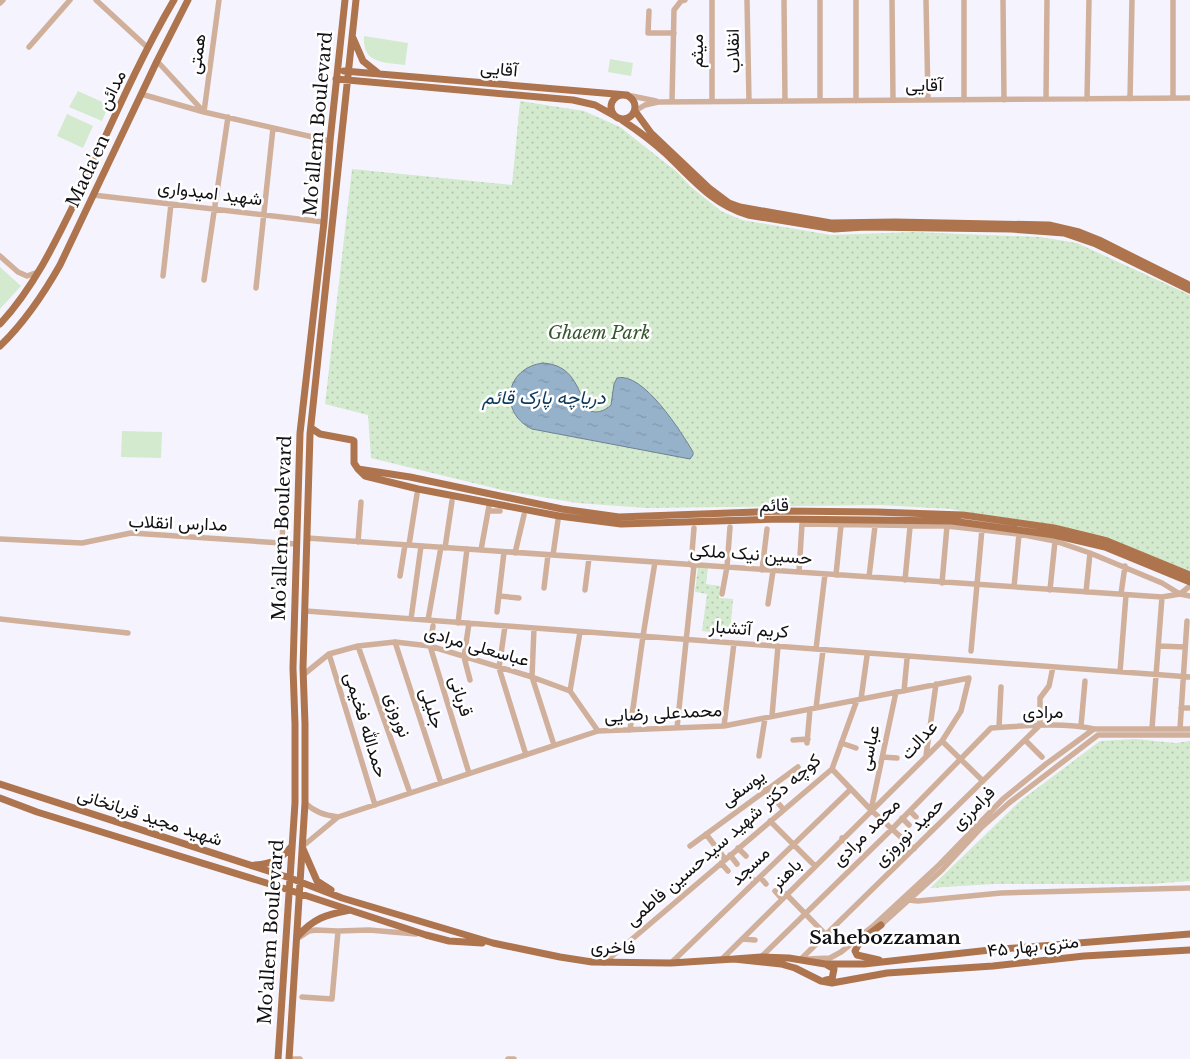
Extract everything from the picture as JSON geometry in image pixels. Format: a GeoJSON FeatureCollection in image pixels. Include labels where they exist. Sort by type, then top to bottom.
{"type":"FeatureCollection","features":[{"type":"Feature","properties":{"kind":"main road","name":"مدائن"},"geometry":{"type":"LineString","coordinates":[[40,271],[148,48],[174,0]]}},
{"type":"Feature","properties":{"kind":"main road","name":"Mada'en"},"geometry":{"type":"LineString","coordinates":[[0,346],[22,323],[44,293],[60,265],[157,60],[188,0]]}},
{"type":"Feature","properties":{"kind":"main road","name":"Mo'allem Boulevard"},"geometry":{"type":"LineString","coordinates":[[278,1059],[295,793],[293,668],[300,433],[324,222],[330,141],[345,0]]}},
{"type":"Feature","properties":{"kind":"main road","name":"Mo'allem Boulevard"},"geometry":{"type":"LineString","coordinates":[[289,1059],[305,803],[303,675],[311,428],[356,0]]}},
{"type":"Feature","properties":{"kind":"main road"},"geometry":{"type":"LineString","coordinates":[[353,36],[363,61],[381,74]]}},
{"type":"Feature","properties":{"kind":"main road","name":"آقایی"},"geometry":{"type":"LineString","coordinates":[[337,70],[627,95]]}},
{"type":"Feature","properties":{"kind":"main road","name":"آقایی"},"geometry":{"type":"LineString","coordinates":[[336,79],[573,100],[595,105],[615,116]]}},
{"type":"Feature","properties":{"kind":"main road"},"geometry":{"type":"LineString","coordinates":[[346,93],[351,87],[361,81]]}},
{"type":"Feature","properties":{"kind":"main road"},"geometry":{"type":"LineString","coordinates":[[622,120],[630,118],[635,111],[635,104],[631,97],[627,95],[619,95],[613,101],[611,109],[615,116],[666,150],[717,196],[740,207],[831,223],[886,222],[1048,225],[1079,232],[1099,240],[1190,285]]}},
{"type":"Feature","properties":{"kind":"main road"},"geometry":{"type":"LineString","coordinates":[[635,111],[666,150],[714,200],[728,208],[748,215],[834,229],[885,227],[1010,229],[1064,233],[1096,244],[1190,290]]}},
{"type":"Feature","properties":{"kind":"main road"},"geometry":{"type":"LineString","coordinates":[[0,324],[15,308],[40,271]]}},
{"type":"Feature","properties":{"kind":"main road"},"geometry":{"type":"LineString","coordinates":[[311,428],[320,434],[354,441],[353,457],[358,469]]}},
{"type":"Feature","properties":{"kind":"main road","name":"قائم"},"geometry":{"type":"LineString","coordinates":[[358,469],[410,477],[562,509],[619,517],[761,512],[876,512],[963,515],[1054,528],[1091,536],[1190,575]]}},
{"type":"Feature","properties":{"kind":"main road","name":"قائم"},"geometry":{"type":"LineString","coordinates":[[358,469],[365,476],[427,490],[559,516],[621,524],[781,519],[952,521],[1054,535],[1105,547],[1190,582]]}},
{"type":"Feature","properties":{"kind":"main road","name":"شهید مجید قربانخانی"},"geometry":{"type":"LineString","coordinates":[[0,784],[290,878]]}},
{"type":"Feature","properties":{"kind":"main road","name":"شهید مجید قربانخانی"},"geometry":{"type":"LineString","coordinates":[[0,798],[101,833],[299,894]]}},
{"type":"Feature","properties":{"kind":"main road"},"geometry":{"type":"LineString","coordinates":[[101,833],[107,829],[109,824],[106,819]]}},
{"type":"Feature","properties":{"kind":"main road"},"geometry":{"type":"LineString","coordinates":[[115,837],[118,823]]}},
{"type":"Feature","properties":{"kind":"main road"},"geometry":{"type":"LineString","coordinates":[[127,841],[126,835],[131,827]]}},
{"type":"Feature","properties":{"kind":"main road"},"geometry":{"type":"LineString","coordinates":[[249,865],[271,863],[285,854],[292,845]]}},
{"type":"Feature","properties":{"kind":"main road"},"geometry":{"type":"LineString","coordinates":[[303,848],[317,881],[342,898]]}},
{"type":"Feature","properties":{"kind":"main road","name":"فاخری"},"geometry":{"type":"LineString","coordinates":[[290,878],[342,898],[494,943],[560,957],[604,963],[671,963],[761,957],[825,964]]}},
{"type":"Feature","properties":{"kind":"main road","name":"فاخری"},"geometry":{"type":"LineString","coordinates":[[299,894],[449,941],[494,943]]}},
{"type":"Feature","properties":{"kind":"main road"},"geometry":{"type":"LineString","coordinates":[[296,939],[305,927],[319,917],[350,910]]}},
{"type":"Feature","properties":{"kind":"main road"},"geometry":{"type":"LineString","coordinates":[[880,925],[860,941],[855,951],[857,956],[886,962]]}},
{"type":"Feature","properties":{"kind":"main road","name":"۴۵ متری بهار"},"geometry":{"type":"LineString","coordinates":[[825,964],[864,964],[990,950],[1190,934]]}},
{"type":"Feature","properties":{"kind":"main road","name":"۴۵ متری بهار"},"geometry":{"type":"LineString","coordinates":[[821,981],[832,983],[887,974],[993,966],[1084,956],[1190,950]]}},
{"type":"Feature","properties":{"kind":"main road","name":"فاخری"},"geometry":{"type":"LineString","coordinates":[[734,959],[780,964],[795,968],[821,981]]}},
{"type":"Feature","properties":{"kind":"main road"},"geometry":{"type":"LineString","coordinates":[[821,981],[832,979],[834,976],[834,969],[825,964]]}},
{"type":"Feature","properties":{"kind":"street"},"geometry":{"type":"LineString","coordinates":[[0,3],[3,0]]}},
{"type":"Feature","properties":{"kind":"street"},"geometry":{"type":"LineString","coordinates":[[29,47],[70,0]]}},
{"type":"Feature","properties":{"kind":"street"},"geometry":{"type":"LineString","coordinates":[[96,0],[148,48]]}},
{"type":"Feature","properties":{"kind":"street","name":"همتی"},"geometry":{"type":"LineString","coordinates":[[204,112],[219,0]]}},
{"type":"Feature","properties":{"kind":"street"},"geometry":{"type":"LineString","coordinates":[[672,102],[674,10],[681,1],[685,0]]}},
{"type":"Feature","properties":{"kind":"street","name":"میثم"},"geometry":{"type":"LineString","coordinates":[[712,0],[712,101]]}},
{"type":"Feature","properties":{"kind":"street","name":"انقلاب"},"geometry":{"type":"LineString","coordinates":[[747,0],[749,101]]}},
{"type":"Feature","properties":{"kind":"street"},"geometry":{"type":"LineString","coordinates":[[784,0],[785,101]]}},
{"type":"Feature","properties":{"kind":"street"},"geometry":{"type":"LineString","coordinates":[[820,0],[820,101]]}},
{"type":"Feature","properties":{"kind":"street"},"geometry":{"type":"LineString","coordinates":[[856,0],[856,100]]}},
{"type":"Feature","properties":{"kind":"street"},"geometry":{"type":"LineString","coordinates":[[892,0],[893,100]]}},
{"type":"Feature","properties":{"kind":"street"},"geometry":{"type":"LineString","coordinates":[[926,0],[928,100]]}},
{"type":"Feature","properties":{"kind":"street"},"geometry":{"type":"LineString","coordinates":[[964,0],[964,100]]}},
{"type":"Feature","properties":{"kind":"street"},"geometry":{"type":"LineString","coordinates":[[1003,0],[1004,100]]}},
{"type":"Feature","properties":{"kind":"street"},"geometry":{"type":"LineString","coordinates":[[1046,99],[1047,0]]}},
{"type":"Feature","properties":{"kind":"street"},"geometry":{"type":"LineString","coordinates":[[1087,99],[1089,0]]}},
{"type":"Feature","properties":{"kind":"street"},"geometry":{"type":"LineString","coordinates":[[1130,99],[1132,0]]}},
{"type":"Feature","properties":{"kind":"street"},"geometry":{"type":"LineString","coordinates":[[1173,98],[1174,0]]}},
{"type":"Feature","properties":{"kind":"street"},"geometry":{"type":"LineString","coordinates":[[649,10],[648,33],[674,32]]}},
{"type":"Feature","properties":{"kind":"street"},"geometry":{"type":"LineString","coordinates":[[157,60],[204,112]]}},
{"type":"Feature","properties":{"kind":"street"},"geometry":{"type":"LineString","coordinates":[[141,94],[204,112],[330,141]]}},
{"type":"Feature","properties":{"kind":"street","name":"آقایی"},"geometry":{"type":"LineString","coordinates":[[627,95],[658,102],[1190,98]]}},
{"type":"Feature","properties":{"kind":"street","name":"آقایی"},"geometry":{"type":"LineString","coordinates":[[635,111],[646,105],[658,102]]}},
{"type":"Feature","properties":{"kind":"street"},"geometry":{"type":"LineString","coordinates":[[204,280],[228,117]]}},
{"type":"Feature","properties":{"kind":"street"},"geometry":{"type":"LineString","coordinates":[[256,288],[273,128]]}},
{"type":"Feature","properties":{"kind":"street","name":"شهيد امیدواری"},"geometry":{"type":"LineString","coordinates":[[94,194],[324,222]]}},
{"type":"Feature","properties":{"kind":"street"},"geometry":{"type":"LineString","coordinates":[[163,276],[171,204]]}},
{"type":"Feature","properties":{"kind":"street"},"geometry":{"type":"LineString","coordinates":[[0,256],[18,272],[27,276],[40,271]]}},
{"type":"Feature","properties":{"kind":"street"},"geometry":{"type":"LineString","coordinates":[[400,576],[417,494]]}},
{"type":"Feature","properties":{"kind":"street"},"geometry":{"type":"LineString","coordinates":[[282,543],[284,500]]}},
{"type":"Feature","properties":{"kind":"street"},"geometry":{"type":"LineString","coordinates":[[428,620],[452,501]]}},
{"type":"Feature","properties":{"kind":"street"},"geometry":{"type":"LineString","coordinates":[[358,542],[361,502]]}},
{"type":"Feature","properties":{"kind":"street"},"geometry":{"type":"LineString","coordinates":[[481,550],[489,508],[500,511]]}},
{"type":"Feature","properties":{"kind":"street"},"geometry":{"type":"LineString","coordinates":[[516,553],[524,515]]}},
{"type":"Feature","properties":{"kind":"street"},"geometry":{"type":"LineString","coordinates":[[544,588],[558,520]]}},
{"type":"Feature","properties":{"kind":"street"},"geometry":{"type":"LineString","coordinates":[[799,572],[802,524],[910,527],[947,526],[1019,534],[1055,541],[1125,566],[1180,594],[1190,596]]}},
{"type":"Feature","properties":{"kind":"street"},"geometry":{"type":"LineString","coordinates":[[836,575],[841,525]]}},
{"type":"Feature","properties":{"kind":"street"},"geometry":{"type":"LineString","coordinates":[[869,577],[875,526]]}},
{"type":"Feature","properties":{"kind":"street"},"geometry":{"type":"LineString","coordinates":[[942,582],[947,526]]}},
{"type":"Feature","properties":{"kind":"street"},"geometry":{"type":"LineString","coordinates":[[722,594],[730,527]]}},
{"type":"Feature","properties":{"kind":"street"},"geometry":{"type":"LineString","coordinates":[[906,580],[910,527]]}},
{"type":"Feature","properties":{"kind":"street"},"geometry":{"type":"LineString","coordinates":[[677,728],[686,640],[694,528]]}},
{"type":"Feature","properties":{"kind":"street"},"geometry":{"type":"LineString","coordinates":[[762,570],[766,529]]}},
{"type":"Feature","properties":{"kind":"street"},"geometry":{"type":"LineString","coordinates":[[971,651],[982,529]]}},
{"type":"Feature","properties":{"kind":"street","name":"مدارس انقلاب"},"geometry":{"type":"LineString","coordinates":[[0,539],[82,543],[131,533],[296,544]]}},
{"type":"Feature","properties":{"kind":"street"},"geometry":{"type":"LineString","coordinates":[[1014,587],[1019,534]]}},
{"type":"Feature","properties":{"kind":"street","name":"حسین نیک ملکی"},"geometry":{"type":"LineString","coordinates":[[307,538],[1124,595],[1162,597],[1180,594],[1190,586]]}},
{"type":"Feature","properties":{"kind":"street"},"geometry":{"type":"LineString","coordinates":[[1050,590],[1055,541]]}},
{"type":"Feature","properties":{"kind":"street"},"geometry":{"type":"LineString","coordinates":[[411,619],[421,546]]}},
{"type":"Feature","properties":{"kind":"street"},"geometry":{"type":"LineString","coordinates":[[458,623],[467,549]]}},
{"type":"Feature","properties":{"kind":"street"},"geometry":{"type":"LineString","coordinates":[[497,612],[504,552]]}},
{"type":"Feature","properties":{"kind":"street"},"geometry":{"type":"LineString","coordinates":[[1086,592],[1090,553]]}},
{"type":"Feature","properties":{"kind":"street"},"geometry":{"type":"LineString","coordinates":[[585,590],[590,558]]}},
{"type":"Feature","properties":{"kind":"street"},"geometry":{"type":"LineString","coordinates":[[630,730],[655,562]]}},
{"type":"Feature","properties":{"kind":"street"},"geometry":{"type":"LineString","coordinates":[[1120,672],[1125,566]]}},
{"type":"Feature","properties":{"kind":"street"},"geometry":{"type":"LineString","coordinates":[[768,604],[772,571]]}},
{"type":"Feature","properties":{"kind":"street"},"geometry":{"type":"LineString","coordinates":[[816,649],[825,574]]}},
{"type":"Feature","properties":{"kind":"street"},"geometry":{"type":"LineString","coordinates":[[499,596],[519,598]]}},
{"type":"Feature","properties":{"kind":"street"},"geometry":{"type":"LineString","coordinates":[[1152,728],[1162,597]]}},
{"type":"Feature","properties":{"kind":"street","name":"کریم آتشبار"},"geometry":{"type":"LineString","coordinates":[[306,611],[1190,677]]}},
{"type":"Feature","properties":{"kind":"street"},"geometry":{"type":"LineString","coordinates":[[0,619],[128,633]]}},
{"type":"Feature","properties":{"kind":"street"},"geometry":{"type":"LineString","coordinates":[[1180,728],[1187,621]]}},
{"type":"Feature","properties":{"kind":"street"},"geometry":{"type":"LineString","coordinates":[[469,623],[464,657],[470,680]]}},
{"type":"Feature","properties":{"kind":"street","name":"قربانی"},"geometry":{"type":"LineString","coordinates":[[433,626],[430,646],[469,774]]}},
{"type":"Feature","properties":{"kind":"street"},"geometry":{"type":"LineString","coordinates":[[505,626],[499,668],[526,754]]}},
{"type":"Feature","properties":{"kind":"street"},"geometry":{"type":"LineString","coordinates":[[534,628],[532,677],[554,745]]}},
{"type":"Feature","properties":{"kind":"street"},"geometry":{"type":"LineString","coordinates":[[580,632],[570,692],[598,731]]}},
{"type":"Feature","properties":{"kind":"street","name":"عباسعلی مرادی"},"geometry":{"type":"LineString","coordinates":[[303,675],[329,654],[358,646],[395,642],[430,646],[532,677],[570,692]]}},
{"type":"Feature","properties":{"kind":"street","name":"جلیلی"},"geometry":{"type":"LineString","coordinates":[[395,642],[441,783]]}},
{"type":"Feature","properties":{"kind":"street"},"geometry":{"type":"LineString","coordinates":[[724,726],[734,643]]}},
{"type":"Feature","properties":{"kind":"street","name":"نوروزی"},"geometry":{"type":"LineString","coordinates":[[358,646],[410,793]]}},
{"type":"Feature","properties":{"kind":"street"},"geometry":{"type":"LineString","coordinates":[[772,716],[778,646]]}},
{"type":"Feature","properties":{"kind":"street"},"geometry":{"type":"LineString","coordinates":[[1159,646],[1185,647]]}},
{"type":"Feature","properties":{"kind":"street"},"geometry":{"type":"LineString","coordinates":[[793,740],[807,741],[823,650]]}},
{"type":"Feature","properties":{"kind":"street","name":"حمدالله فخیمی"},"geometry":{"type":"LineString","coordinates":[[329,654],[375,805]]}},
{"type":"Feature","properties":{"kind":"street","name":"کوچه دکتر شهید سیدحسین فاطمی"},"geometry":{"type":"LineString","coordinates":[[604,963],[832,769],[859,699],[867,656]]}},
{"type":"Feature","properties":{"kind":"street"},"geometry":{"type":"LineString","coordinates":[[904,691],[907,659]]}},
{"type":"Feature","properties":{"kind":"street"},"geometry":{"type":"LineString","coordinates":[[1040,726],[1040,698],[1049,686],[1053,667]]}},
{"type":"Feature","properties":{"kind":"street","name":"محمدعلی رضایی"},"geometry":{"type":"LineString","coordinates":[[338,817],[598,731],[724,726],[969,678]]}},
{"type":"Feature","properties":{"kind":"street","name":"عدالت"},"geometry":{"type":"LineString","coordinates":[[871,810],[942,741],[961,711],[969,678]]}},
{"type":"Feature","properties":{"kind":"street"},"geometry":{"type":"LineString","coordinates":[[1081,726],[1085,681]]}},
{"type":"Feature","properties":{"kind":"street"},"geometry":{"type":"LineString","coordinates":[[926,756],[936,684]]}},
{"type":"Feature","properties":{"kind":"street"},"geometry":{"type":"LineString","coordinates":[[999,727],[1001,687]]}},
{"type":"Feature","properties":{"kind":"street","name":"عباسی"},"geometry":{"type":"LineString","coordinates":[[871,810],[896,692]]}},
{"type":"Feature","properties":{"kind":"street"},"geometry":{"type":"LineString","coordinates":[[1181,708],[1190,708]]}},
{"type":"Feature","properties":{"kind":"street"},"geometry":{"type":"LineString","coordinates":[[759,756],[765,718]]}},
{"type":"Feature","properties":{"kind":"street","name":"حمید نوروزی"},"geometry":{"type":"LineString","coordinates":[[800,960],[1040,726]]}},
{"type":"Feature","properties":{"kind":"street","name":"مرادی"},"geometry":{"type":"LineString","coordinates":[[991,728],[1081,726],[1094,729]]}},
{"type":"Feature","properties":{"kind":"street","name":"محمد مرادی"},"geometry":{"type":"LineString","coordinates":[[761,957],[892,829],[991,728]]}},
{"type":"Feature","properties":{"kind":"street"},"geometry":{"type":"LineString","coordinates":[[1094,729],[1190,729]]}},
{"type":"Feature","properties":{"kind":"street","name":"فرامرزی"},"geometry":{"type":"LineString","coordinates":[[800,960],[830,958],[841,952],[872,927],[938,865],[1003,799],[1046,764],[1094,729]]}},
{"type":"Feature","properties":{"kind":"street","name":"فرامرزی"},"geometry":{"type":"LineString","coordinates":[[880,925],[942,870],[982,827],[1009,803],[1098,735],[1190,735]]}},
{"type":"Feature","properties":{"kind":"street"},"geometry":{"type":"LineString","coordinates":[[1025,740],[1042,757]]}},
{"type":"Feature","properties":{"kind":"street"},"geometry":{"type":"LineString","coordinates":[[942,741],[983,781]]}},
{"type":"Feature","properties":{"kind":"street"},"geometry":{"type":"LineString","coordinates":[[841,743],[856,748]]}},
{"type":"Feature","properties":{"kind":"street"},"geometry":{"type":"LineString","coordinates":[[882,757],[897,758]]}},
{"type":"Feature","properties":{"kind":"street","name":"یوسفی"},"geometry":{"type":"LineString","coordinates":[[690,846],[798,767]]}},
{"type":"Feature","properties":{"kind":"street"},"geometry":{"type":"LineString","coordinates":[[832,769],[850,790],[914,849]]}},
{"type":"Feature","properties":{"kind":"street"},"geometry":{"type":"LineString","coordinates":[[766,789],[784,810]]}},
{"type":"Feature","properties":{"kind":"street","name":"مسجد"},"geometry":{"type":"LineString","coordinates":[[671,963],[850,790]]}},
{"type":"Feature","properties":{"kind":"street"},"geometry":{"type":"LineString","coordinates":[[305,803],[323,815],[338,817]]}},
{"type":"Feature","properties":{"kind":"street","name":"باهنر"},"geometry":{"type":"LineString","coordinates":[[722,959],[871,810]]}},
{"type":"Feature","properties":{"kind":"street"},"geometry":{"type":"LineString","coordinates":[[910,811],[916,818]]}},
{"type":"Feature","properties":{"kind":"street"},"geometry":{"type":"LineString","coordinates":[[303,848],[338,817]]}},
{"type":"Feature","properties":{"kind":"street"},"geometry":{"type":"LineString","coordinates":[[902,818],[909,825]]}},
{"type":"Feature","properties":{"kind":"street"},"geometry":{"type":"LineString","coordinates":[[770,821],[815,866]]}},
{"type":"Feature","properties":{"kind":"street"},"geometry":{"type":"LineString","coordinates":[[924,824],[932,831]]}},
{"type":"Feature","properties":{"kind":"street"},"geometry":{"type":"LineString","coordinates":[[706,834],[725,859],[728,871]]}},
{"type":"Feature","properties":{"kind":"street"},"geometry":{"type":"LineString","coordinates":[[842,838],[849,845]]}},
{"type":"Feature","properties":{"kind":"street"},"geometry":{"type":"LineString","coordinates":[[738,848],[746,856]]}},
{"type":"Feature","properties":{"kind":"street"},"geometry":{"type":"LineString","coordinates":[[725,859],[737,864]]}},
{"type":"Feature","properties":{"kind":"street"},"geometry":{"type":"LineString","coordinates":[[747,873],[766,884]]}},
{"type":"Feature","properties":{"kind":"street"},"geometry":{"type":"LineString","coordinates":[[908,900],[918,901],[1000,893],[1190,888]]}},
{"type":"Feature","properties":{"kind":"street"},"geometry":{"type":"LineString","coordinates":[[747,890],[752,895]]}},
{"type":"Feature","properties":{"kind":"street"},"geometry":{"type":"LineString","coordinates":[[774,891],[805,914],[826,935]]}},
{"type":"Feature","properties":{"kind":"street"},"geometry":{"type":"LineString","coordinates":[[296,939],[309,931],[369,930],[426,935]]}},
{"type":"Feature","properties":{"kind":"street"},"geometry":{"type":"LineString","coordinates":[[302,998],[332,999],[338,931]]}},
{"type":"Feature","properties":{"kind":"street"},"geometry":{"type":"LineString","coordinates":[[742,940],[755,940]]}},
{"type":"Feature","properties":{"kind":"street"},"geometry":{"type":"LineString","coordinates":[[289,1059],[300,1059]]}},
{"type":"Feature","properties":{"kind":"street"},"geometry":{"type":"LineString","coordinates":[[508,1059],[514,1059]]}},
{"type":"Feature","properties":{"kind":"green space"},"geometry":{"type":"Polygon","coordinates":[[[364,36],[408,43],[405,65],[382,62],[371,57],[364,45],[364,36]]]}},
{"type":"Feature","properties":{"kind":"green space"},"geometry":{"type":"Polygon","coordinates":[[[610,59],[633,63],[631,76],[608,72],[610,59]]]}},
{"type":"Feature","properties":{"kind":"green space"},"geometry":{"type":"Polygon","coordinates":[[[78,91],[109,105],[102,121],[69,107],[78,91]]]}},
{"type":"Feature","properties":{"kind":"green space","name":"Ghaem Park"},"geometry":{"type":"Polygon","coordinates":[[[520,101],[584,111],[620,127],[677,172],[691,187],[721,211],[742,220],[831,235],[913,232],[1040,237],[1077,243],[1190,295],[1190,571],[1099,536],[950,509],[880,505],[647,508],[577,503],[506,491],[371,458],[368,415],[325,404],[352,169],[512,185],[520,101]]]}},
{"type":"Feature","properties":{"kind":"green space"},"geometry":{"type":"Polygon","coordinates":[[[67,114],[93,126],[83,148],[57,136],[67,114]]]}},
{"type":"Feature","properties":{"kind":"green space"},"geometry":{"type":"Polygon","coordinates":[[[0,267],[21,286],[0,309],[0,267]]]}},
{"type":"Feature","properties":{"kind":"green space"},"geometry":{"type":"Polygon","coordinates":[[[122,431],[162,432],[161,458],[121,457],[122,431]]]}},
{"type":"Feature","properties":{"kind":"green space"},"geometry":{"type":"Polygon","coordinates":[[[698,567],[708,567],[706,584],[720,586],[719,598],[733,599],[730,634],[702,631],[707,594],[695,592],[698,567]]]}},
{"type":"Feature","properties":{"kind":"green space"},"geometry":{"type":"Polygon","coordinates":[[[1135,739],[1176,743],[1190,741],[1190,881],[1151,884],[993,884],[930,888],[1020,801],[1100,741],[1135,739]]]}},
{"type":"Feature","properties":{"kind":"water","name":"دریاچه پارک قائم"},"geometry":{"type":"Polygon","coordinates":[[[543,363],[561,368],[567,372],[576,385],[587,409],[593,412],[606,409],[611,405],[614,384],[617,378],[627,378],[638,384],[661,405],[688,443],[693,455],[690,459],[532,429],[521,421],[514,412],[510,392],[520,373],[530,367],[543,363]]]}},
{"type":"Feature","properties":{"kind":"district","name":"Sahebozzaman"},"geometry":{"type":"Point","coordinates":[885,937]}}]}
